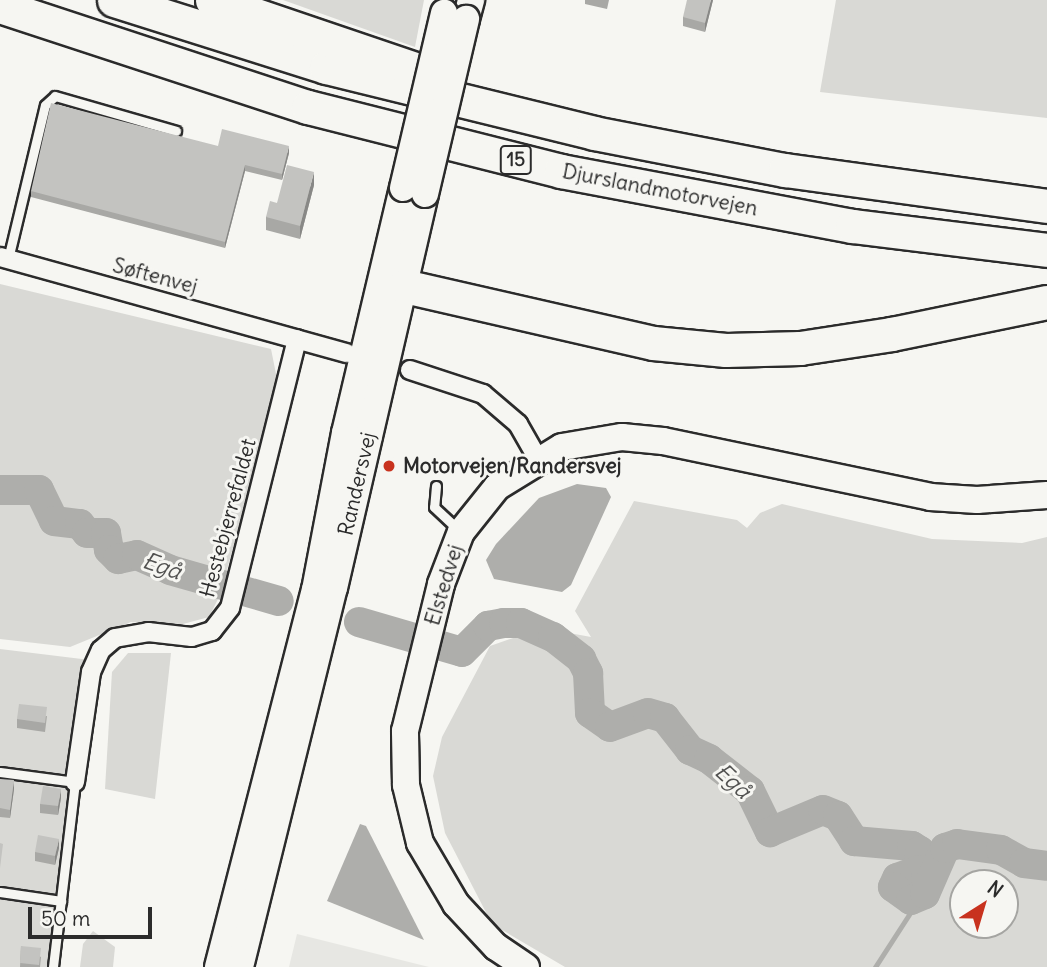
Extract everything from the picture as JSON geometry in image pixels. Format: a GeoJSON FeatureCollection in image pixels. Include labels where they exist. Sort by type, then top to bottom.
{"type":"FeatureCollection","features":[{"type":"Feature","properties":{"kind":"highway","name":"Djurslandmotorvejen"},"geometry":{"type":"LineString","coordinates":[[114,0],[262,48],[437,96],[594,133],[785,170],[1047,206]]}},
{"type":"Feature","properties":{"kind":"highway"},"geometry":{"type":"LineString","coordinates":[[212,0],[422,71],[785,170]]}},
{"type":"Feature","properties":{"kind":"highway","name":"Djurslandmotorvejen"},"geometry":{"type":"LineString","coordinates":[[0,6],[308,107],[561,172],[852,226],[1047,250]]}},
{"type":"Feature","properties":{"kind":"highway"},"geometry":{"type":"LineString","coordinates":[[392,284],[653,343],[726,350],[800,348],[891,334],[1047,302]]}},
{"type":"Feature","properties":{"kind":"main road","name":"Randersvej"},"geometry":{"type":"LineString","coordinates":[[240,967],[392,284],[457,8]]}},
{"type":"Feature","properties":{"kind":"main road","name":"Randersvej"},"geometry":{"type":"LineString","coordinates":[[218,967],[315,590],[345,433],[392,284]]}},
{"type":"Feature","properties":{"kind":"main road","name":"Elstedvej"},"geometry":{"type":"LineString","coordinates":[[526,967],[496,947],[456,904],[420,843],[406,785],[405,731],[447,564],[461,532],[497,487],[538,459],[586,440],[622,437],[663,441],[930,497],[976,500],[1047,495]]}},
{"type":"Feature","properties":{"kind":"street","name":"Søftenvej"},"geometry":{"type":"LineString","coordinates":[[4,258],[297,339]]}},
{"type":"Feature","properties":{"kind":"street"},"geometry":{"type":"LineString","coordinates":[[297,339],[347,352]]}},
{"type":"Feature","properties":{"kind":"street","name":"Hestebjerrefaldet"},"geometry":{"type":"LineString","coordinates":[[75,782],[91,672],[101,650],[115,638],[148,632],[192,637],[212,631],[232,599],[297,339]]}},
{"type":"Feature","properties":{"kind":"street"},"geometry":{"type":"LineString","coordinates":[[410,370],[483,394],[518,424],[538,459]]}},
{"type":"Feature","properties":{"kind":"lane"},"geometry":{"type":"LineString","coordinates":[[4,258],[45,105],[55,96],[176,131]]}},
{"type":"Feature","properties":{"kind":"lane"},"geometry":{"type":"LineString","coordinates":[[436,486],[434,507],[461,532]]}},
{"type":"Feature","properties":{"kind":"lane"},"geometry":{"type":"LineString","coordinates":[[0,772],[75,782],[53,967]]}},
{"type":"Feature","properties":{"kind":"lane"},"geometry":{"type":"LineString","coordinates":[[0,892],[61,901]]}},
{"type":"Feature","properties":{"kind":"shaded area"},"geometry":{"type":"Polygon","coordinates":[[[283,0],[424,0],[415,47],[283,0]]]}},
{"type":"Feature","properties":{"kind":"shaded area"},"geometry":{"type":"Polygon","coordinates":[[[836,0],[1047,0],[1047,118],[820,92],[836,0]]]}},
{"type":"Feature","properties":{"kind":"shaded area"},"geometry":{"type":"Polygon","coordinates":[[[0,284],[271,349],[278,384],[220,595],[209,617],[183,624],[131,622],[70,647],[0,639],[0,284]]]}},
{"type":"Feature","properties":{"kind":"shaded area"},"geometry":{"type":"Polygon","coordinates":[[[577,484],[606,488],[611,497],[571,585],[562,592],[494,579],[486,560],[496,544],[539,498],[577,484]]]}},
{"type":"Feature","properties":{"kind":"shaded area"},"geometry":{"type":"Polygon","coordinates":[[[634,501],[737,520],[747,528],[760,513],[782,504],[932,539],[1022,543],[1047,537],[1047,967],[565,967],[492,924],[445,833],[433,776],[442,737],[490,646],[542,628],[591,637],[575,611],[634,501]]]}},
{"type":"Feature","properties":{"kind":"shaded area"},"geometry":{"type":"Polygon","coordinates":[[[0,649],[90,660],[52,967],[0,967],[0,649]]]}},
{"type":"Feature","properties":{"kind":"shaded area"},"geometry":{"type":"Polygon","coordinates":[[[128,653],[171,653],[155,799],[105,789],[112,672],[128,653]]]}},
{"type":"Feature","properties":{"kind":"shaded area"},"geometry":{"type":"Polygon","coordinates":[[[360,824],[366,826],[424,940],[327,901],[360,824]]]}},
{"type":"Feature","properties":{"kind":"shaded area"},"geometry":{"type":"Polygon","coordinates":[[[93,931],[115,947],[113,967],[80,967],[83,944],[93,931]]]}},
{"type":"Feature","properties":{"kind":"shaded area"},"geometry":{"type":"Polygon","coordinates":[[[297,934],[429,967],[289,967],[297,934]]]}},
{"type":"Feature","properties":{"kind":"building"},"geometry":{"type":"Polygon","coordinates":[[[687,0],[711,0],[705,23],[683,17],[687,0]]]}},
{"type":"Feature","properties":{"kind":"building"},"geometry":{"type":"Polygon","coordinates":[[[51,103],[218,146],[222,129],[289,146],[282,174],[245,165],[225,242],[31,191],[51,103]]]}},
{"type":"Feature","properties":{"kind":"building"},"geometry":{"type":"Polygon","coordinates":[[[287,165],[314,172],[300,226],[266,217],[270,201],[277,203],[287,165]]]}},
{"type":"Feature","properties":{"kind":"building"},"geometry":{"type":"Polygon","coordinates":[[[19,704],[47,707],[45,723],[17,719],[19,704]]]}},
{"type":"Feature","properties":{"kind":"building"},"geometry":{"type":"Polygon","coordinates":[[[0,779],[14,780],[10,810],[0,808],[0,779]]]}},
{"type":"Feature","properties":{"kind":"building"},"geometry":{"type":"Polygon","coordinates":[[[43,786],[61,789],[58,806],[40,804],[43,786]]]}},
{"type":"Feature","properties":{"kind":"building"},"geometry":{"type":"Polygon","coordinates":[[[38,835],[59,839],[55,856],[35,852],[38,835]]]}},
{"type":"Feature","properties":{"kind":"building"},"geometry":{"type":"Polygon","coordinates":[[[0,843],[3,844],[0,868],[0,843]]]}},
{"type":"Feature","properties":{"kind":"building"},"geometry":{"type":"Polygon","coordinates":[[[21,946],[41,948],[39,965],[20,963],[21,946]]]}},
{"type":"Feature","properties":{"kind":"waterway","name":"Egå"},"geometry":{"type":"LineString","coordinates":[[0,490],[39,490],[54,521],[80,524],[87,533],[106,533],[109,550],[118,559],[137,555],[170,570],[279,601]]}},
{"type":"Feature","properties":{"kind":"waterway","name":"Egå"},"geometry":{"type":"LineString","coordinates":[[359,622],[462,652],[488,626],[504,623],[521,623],[553,637],[581,659],[588,673],[590,713],[610,727],[648,713],[665,718],[690,750],[709,759],[750,791],[770,832],[823,810],[838,816],[854,841],[912,846],[920,851],[919,870],[897,878],[893,887],[911,900],[925,894],[945,848],[957,844],[1001,850],[1024,863],[1047,866]]}},
{"type":"Feature","properties":{"kind":"waterway"},"geometry":{"type":"LineString","coordinates":[[875,967],[919,899]]}},
{"type":"Feature","properties":{"kind":"place","name":"Motorvejen/Randersvej"},"geometry":{"type":"Point","coordinates":[389,466]}}]}
